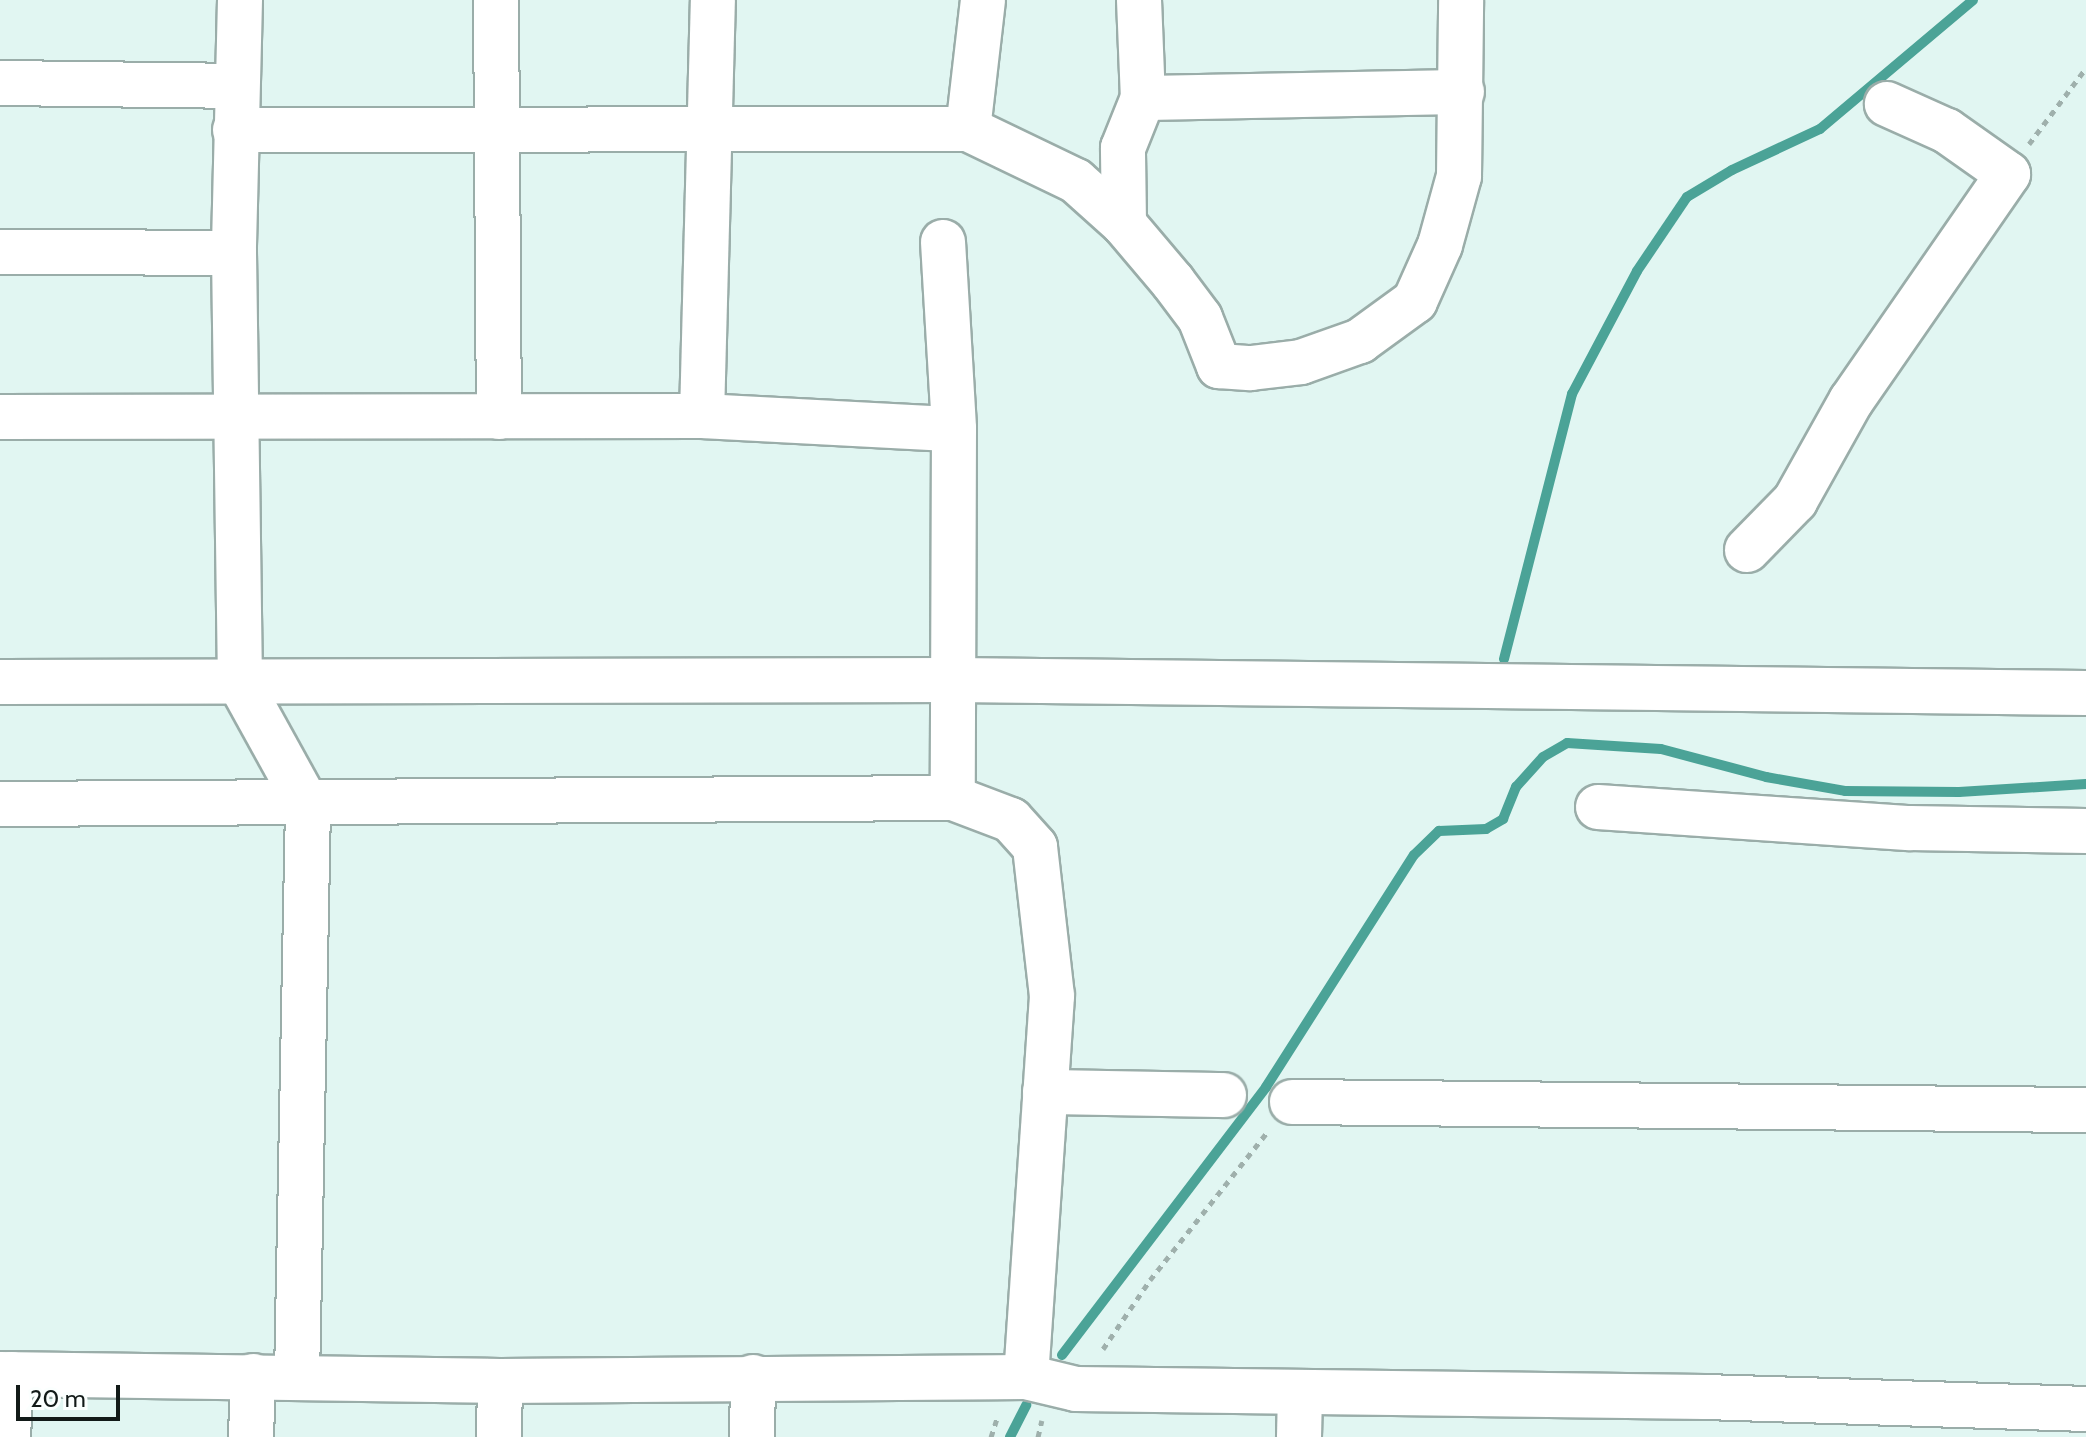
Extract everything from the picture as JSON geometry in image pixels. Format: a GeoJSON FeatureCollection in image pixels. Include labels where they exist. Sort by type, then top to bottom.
{"type":"FeatureCollection","features":[{"type":"Feature","properties":{"kind":"street"},"geometry":{"type":"LineString","coordinates":[[240,0],[234,253],[240,683],[308,806],[297,1377]]}},
{"type":"Feature","properties":{"kind":"street"},"geometry":{"type":"LineString","coordinates":[[496,0],[499,417]]}},
{"type":"Feature","properties":{"kind":"street"},"geometry":{"type":"LineString","coordinates":[[702,416],[713,0]]}},
{"type":"Feature","properties":{"kind":"street"},"geometry":{"type":"LineString","coordinates":[[968,129],[983,0]]}},
{"type":"Feature","properties":{"kind":"street"},"geometry":{"type":"LineString","coordinates":[[1124,224],[1123,148],[1143,98],[1139,0]]}},
{"type":"Feature","properties":{"kind":"street"},"geometry":{"type":"LineString","coordinates":[[235,130],[497,126],[709,130],[968,129],[1076,181],[1124,224],[1200,318],[1219,366],[1251,368],[1301,362],[1360,341],[1415,301],[1440,245],[1459,176],[1461,0]]}},
{"type":"Feature","properties":{"kind":"street"},"geometry":{"type":"LineString","coordinates":[[0,83],[237,86]]}},
{"type":"Feature","properties":{"kind":"street"},"geometry":{"type":"LineString","coordinates":[[1143,98],[1462,92]]}},
{"type":"Feature","properties":{"kind":"street"},"geometry":{"type":"LineString","coordinates":[[1747,550],[1795,501],[1851,401],[2008,174],[1947,131],[1887,104]]}},
{"type":"Feature","properties":{"kind":"street"},"geometry":{"type":"LineString","coordinates":[[943,242],[954,429],[956,680],[953,798]]}},
{"type":"Feature","properties":{"kind":"street"},"geometry":{"type":"LineString","coordinates":[[0,252],[234,253]]}},
{"type":"Feature","properties":{"kind":"street"},"geometry":{"type":"LineString","coordinates":[[0,417],[702,416],[954,429]]}},
{"type":"Feature","properties":{"kind":"street"},"geometry":{"type":"LineString","coordinates":[[0,682],[956,680],[2086,693]]}},
{"type":"Feature","properties":{"kind":"street"},"geometry":{"type":"LineString","coordinates":[[0,804],[308,806],[953,798],[1011,820],[1035,847],[1051,972],[1026,1377]]}},
{"type":"Feature","properties":{"kind":"street"},"geometry":{"type":"LineString","coordinates":[[1598,807],[1910,828],[2086,831]]}},
{"type":"Feature","properties":{"kind":"street"},"geometry":{"type":"LineString","coordinates":[[1045,1092],[1224,1095]]}},
{"type":"Feature","properties":{"kind":"street"},"geometry":{"type":"LineString","coordinates":[[1292,1102],[2086,1110]]}},
{"type":"Feature","properties":{"kind":"street"},"geometry":{"type":"LineString","coordinates":[[8,1437],[6,1374],[500,1381],[1026,1377],[1076,1389],[1705,1397],[2086,1409]]}},
{"type":"Feature","properties":{"kind":"street"},"geometry":{"type":"LineString","coordinates":[[251,1437],[253,1376]]}},
{"type":"Feature","properties":{"kind":"street"},"geometry":{"type":"LineString","coordinates":[[752,1437],[753,1377]]}},
{"type":"Feature","properties":{"kind":"street"},"geometry":{"type":"LineString","coordinates":[[499,1437],[500,1381]]}},
{"type":"Feature","properties":{"kind":"street"},"geometry":{"type":"LineString","coordinates":[[1299,1437],[1300,1394]]}},
{"type":"Feature","properties":{"kind":"path"},"geometry":{"type":"LineString","coordinates":[[2008,174],[2086,68]]}},
{"type":"Feature","properties":{"kind":"path"},"geometry":{"type":"LineString","coordinates":[[1076,1389],[1150,1280],[1292,1102]]}},
{"type":"Feature","properties":{"kind":"waterway"},"geometry":{"type":"LineString","coordinates":[[1504,659],[1572,394],[1637,271],[1687,197],[1732,170],[1820,129],[1973,0]]}},
{"type":"Feature","properties":{"kind":"waterway"},"geometry":{"type":"LineString","coordinates":[[1062,1355],[1266,1087],[1414,855],[1439,831],[1486,829],[1503,819],[1516,787],[1543,757],[1567,743],[1661,749],[1766,777],[1845,791],[1959,792],[2086,784]]}},
{"type":"Feature","properties":{"kind":"waterway"},"geometry":{"type":"LineString","coordinates":[[1010,1437],[1026,1405]]}}]}
